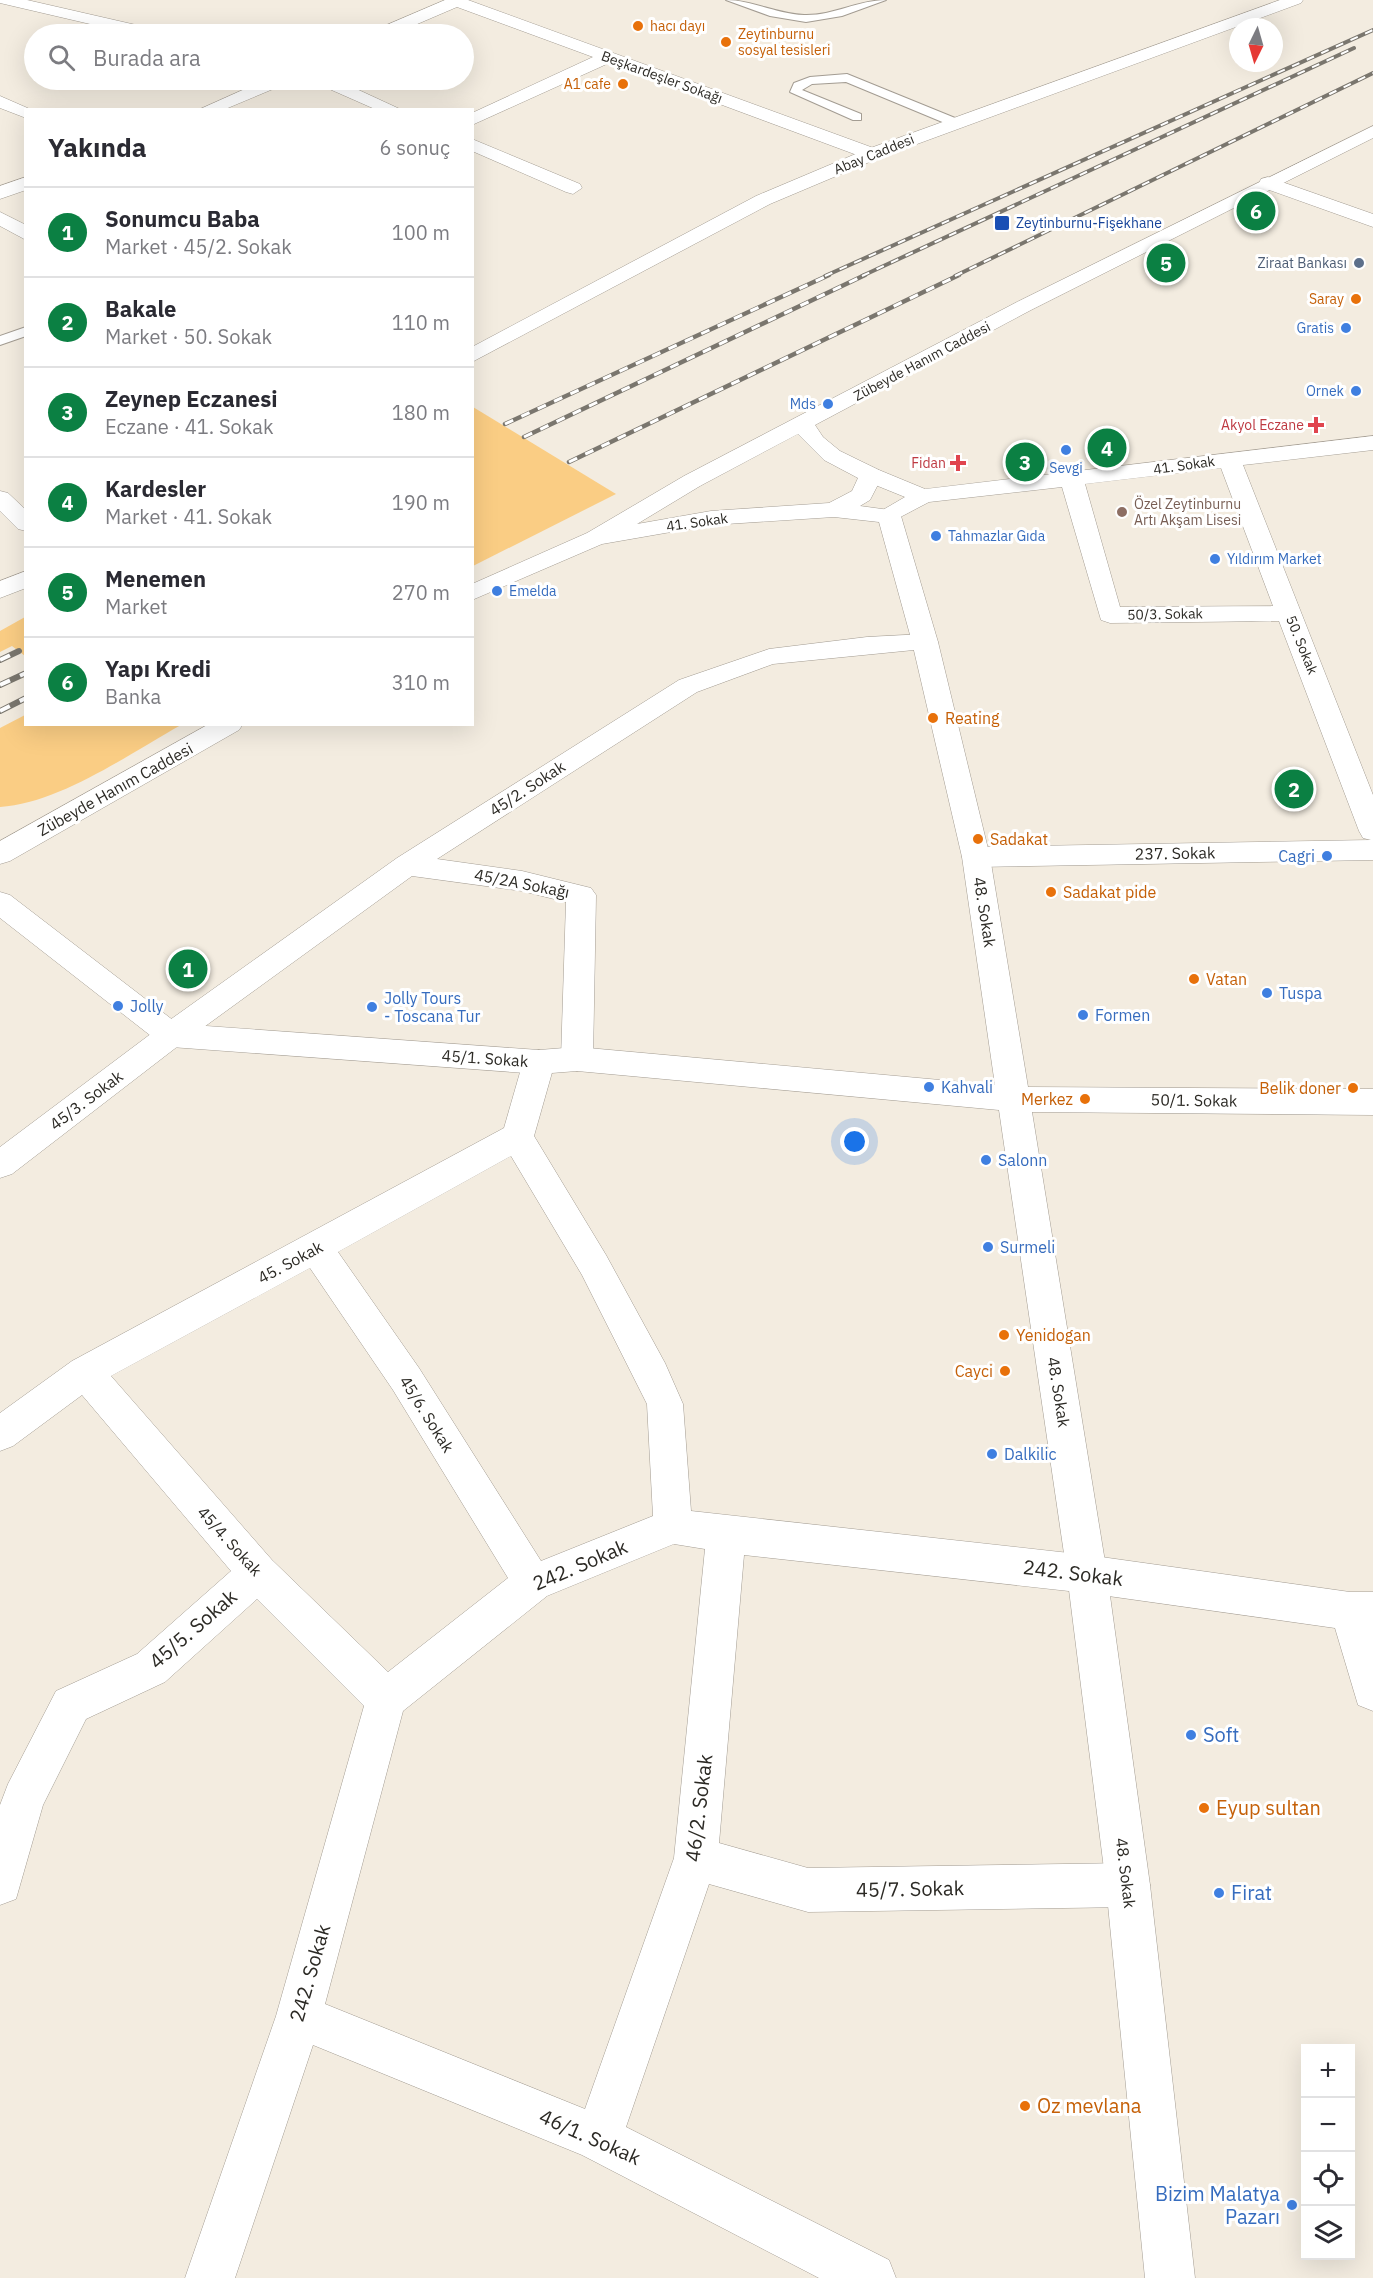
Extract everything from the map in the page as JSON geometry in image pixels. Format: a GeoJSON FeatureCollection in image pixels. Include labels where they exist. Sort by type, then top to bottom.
{"type":"FeatureCollection","features":[{"type":"Feature","properties":{"kind":"street"},"geometry":{"type":"LineString","coordinates":[[6,0],[109,24]]}},
{"type":"Feature","properties":{"kind":"street","name":"Abay Caddesi"},"geometry":{"type":"LineString","coordinates":[[474,355],[763,200],[872,154],[1292,0]]}},
{"type":"Feature","properties":{"kind":"street"},"geometry":{"type":"LineString","coordinates":[[403,24],[454,1]]}},
{"type":"Feature","properties":{"kind":"street","name":"Beşkardeşler Sokağı"},"geometry":{"type":"LineString","coordinates":[[454,1],[872,154]]}},
{"type":"Feature","properties":{"kind":"street"},"geometry":{"type":"LineString","coordinates":[[474,119],[608,57]]}},
{"type":"Feature","properties":{"kind":"street"},"geometry":{"type":"LineString","coordinates":[[212,108],[255,90]]}},
{"type":"Feature","properties":{"kind":"street"},"geometry":{"type":"LineString","coordinates":[[347,90],[388,108]]}},
{"type":"Feature","properties":{"kind":"street"},"geometry":{"type":"LineString","coordinates":[[0,101],[24,112]]}},
{"type":"Feature","properties":{"kind":"street","name":"Zübeyde Hanım Caddesi"},"geometry":{"type":"LineString","coordinates":[[474,592],[596,538],[692,481],[1024,306],[1268,183],[1369,137]]}},
{"type":"Feature","properties":{"kind":"street"},"geometry":{"type":"LineString","coordinates":[[474,145],[573,188]]}},
{"type":"Feature","properties":{"kind":"street"},"geometry":{"type":"LineString","coordinates":[[1268,183],[1373,221]]}},
{"type":"Feature","properties":{"kind":"street"},"geometry":{"type":"LineString","coordinates":[[0,193],[24,184]]}},
{"type":"Feature","properties":{"kind":"street"},"geometry":{"type":"LineString","coordinates":[[0,218],[24,233]]}},
{"type":"Feature","properties":{"kind":"street"},"geometry":{"type":"LineString","coordinates":[[803,424],[810,438],[838,461],[923,496]]}},
{"type":"Feature","properties":{"kind":"street","name":"41. Sokak"},"geometry":{"type":"LineString","coordinates":[[923,496],[1373,443]]}},
{"type":"Feature","properties":{"kind":"street","name":"50. Sokak"},"geometry":{"type":"LineString","coordinates":[[1229,459],[1373,831]]}},
{"type":"Feature","properties":{"kind":"street"},"geometry":{"type":"LineString","coordinates":[[834,510],[862,495],[871,475]]}},
{"type":"Feature","properties":{"kind":"street","name":"50/3. Sokak"},"geometry":{"type":"LineString","coordinates":[[1072,480],[1110,615],[1289,613]]}},
{"type":"Feature","properties":{"kind":"street"},"geometry":{"type":"LineString","coordinates":[[834,510],[889,516],[923,496]]}},
{"type":"Feature","properties":{"kind":"street"},"geometry":{"type":"LineString","coordinates":[[0,498],[24,522]]}},
{"type":"Feature","properties":{"kind":"street","name":"41. Sokak"},"geometry":{"type":"LineString","coordinates":[[596,538],[711,518],[834,510]]}},
{"type":"Feature","properties":{"kind":"street","name":"48. Sokak"},"geometry":{"type":"LineString","coordinates":[[889,516],[924,642],[976,857],[1015,1099],[1086,1574],[1128,1885],[1170,2278]]}},
{"type":"Feature","properties":{"kind":"street"},"geometry":{"type":"LineString","coordinates":[[0,591],[24,579]]}},
{"type":"Feature","properties":{"kind":"street","name":"45/2. Sokak"},"geometry":{"type":"LineString","coordinates":[[171,1035],[407,865],[688,686],[769,657],[867,645],[924,642]]}},
{"type":"Feature","properties":{"kind":"street","name":"Zübeyde Hanım Caddesi"},"geometry":{"type":"LineString","coordinates":[[0,854],[227,726]]}},
{"type":"Feature","properties":{"kind":"street"},"geometry":{"type":"LineString","coordinates":[[0,830],[21,827],[83,807]]}},
{"type":"Feature","properties":{"kind":"street","name":"237. Sokak"},"geometry":{"type":"LineString","coordinates":[[976,857],[1373,850]]}},
{"type":"Feature","properties":{"kind":"street","name":"45/2A Sokağı"},"geometry":{"type":"LineString","coordinates":[[407,865],[522,880],[581,895],[577,1059]]}},
{"type":"Feature","properties":{"kind":"street"},"geometry":{"type":"LineString","coordinates":[[0,902],[171,1035]]}},
{"type":"Feature","properties":{"kind":"street","name":"45/1. Sokak"},"geometry":{"type":"LineString","coordinates":[[171,1035],[539,1062],[577,1059],[1015,1099]]}},
{"type":"Feature","properties":{"kind":"street","name":"45/3. Sokak"},"geometry":{"type":"LineString","coordinates":[[0,1165],[171,1035]]}},
{"type":"Feature","properties":{"kind":"street"},"geometry":{"type":"LineString","coordinates":[[539,1062],[518,1136],[530,1161],[594,1265],[652,1374],[664,1404],[673,1526]]}},
{"type":"Feature","properties":{"kind":"street","name":"50/1. Sokak"},"geometry":{"type":"LineString","coordinates":[[1015,1099],[1373,1102]]}},
{"type":"Feature","properties":{"kind":"street","name":"45. Sokak"},"geometry":{"type":"LineString","coordinates":[[0,1434],[85,1372],[518,1136]]}},
{"type":"Feature","properties":{"kind":"street","name":"45/6. Sokak"},"geometry":{"type":"LineString","coordinates":[[316,1248],[406,1379],[533,1583]]}},
{"type":"Feature","properties":{"kind":"street","name":"45/4. Sokak"},"geometry":{"type":"LineString","coordinates":[[85,1372],[258,1573],[386,1699]]}},
{"type":"Feature","properties":{"kind":"street","name":"242. Sokak"},"geometry":{"type":"LineString","coordinates":[[210,2278],[299,2016],[386,1699],[533,1583],[673,1526],[726,1535],[1086,1574],[1362,1611]]}},
{"type":"Feature","properties":{"kind":"street","name":"46/2. Sokak"},"geometry":{"type":"LineString","coordinates":[[598,2138],[696,1858],[726,1535]]}},
{"type":"Feature","properties":{"kind":"street","name":"45/5. Sokak"},"geometry":{"type":"LineString","coordinates":[[0,1883],[23,1799],[71,1705],[151,1668],[258,1573]]}},
{"type":"Feature","properties":{"kind":"street"},"geometry":{"type":"LineString","coordinates":[[1362,1611],[1373,1691]]}},
{"type":"Feature","properties":{"kind":"street","name":"45/7. Sokak"},"geometry":{"type":"LineString","coordinates":[[696,1858],[808,1890],[1128,1885]]}},
{"type":"Feature","properties":{"kind":"street","name":"46/1. Sokak"},"geometry":{"type":"LineString","coordinates":[[299,2016],[598,2138],[871,2278]]}},
{"type":"Feature","properties":{"kind":"lane"},"geometry":{"type":"LineString","coordinates":[[731,0],[779,17],[799,20],[841,14],[881,0]]}},
{"type":"Feature","properties":{"kind":"lane"},"geometry":{"type":"LineString","coordinates":[[857,117],[802,96],[796,92],[798,87],[810,81],[847,78],[956,123]]}},
{"type":"Feature","properties":{"kind":"lane"},"geometry":{"type":"LineString","coordinates":[[0,341],[24,332]]}},
{"type":"Feature","properties":{"kind":"shaded area"},"geometry":{"type":"Polygon","coordinates":[[[474,408],[616,494],[474,565],[474,408]]]}},
{"type":"Feature","properties":{"kind":"shaded area"},"geometry":{"type":"Polygon","coordinates":[[[24,618],[24,655],[12,646],[0,652],[0,631],[24,618]]]}},
{"type":"Feature","properties":{"kind":"shaded area"},"geometry":{"type":"Polygon","coordinates":[[[24,716],[24,726],[179,726],[117,763],[70,787],[23,804],[0,807],[0,728],[24,716]]]}},
{"type":"Feature","properties":{"kind":"railway"},"geometry":{"type":"LineString","coordinates":[[825,276],[1373,30]]}},
{"type":"Feature","properties":{"kind":"railway"},"geometry":{"type":"LineString","coordinates":[[862,276],[1354,48]]}},
{"type":"Feature","properties":{"kind":"railway"},"geometry":{"type":"LineString","coordinates":[[955,276],[1373,73]]}},
{"type":"Feature","properties":{"kind":"railway"},"geometry":{"type":"LineString","coordinates":[[505,424],[829,275]]}},
{"type":"Feature","properties":{"kind":"railway"},"geometry":{"type":"LineString","coordinates":[[524,437],[865,275]]}},
{"type":"Feature","properties":{"kind":"railway"},"geometry":{"type":"LineString","coordinates":[[569,462],[959,275]]}},
{"type":"Feature","properties":{"kind":"railway"},"geometry":{"type":"LineString","coordinates":[[0,660],[19,651]]}},
{"type":"Feature","properties":{"kind":"railway"},"geometry":{"type":"LineString","coordinates":[[0,685],[24,674]]}},
{"type":"Feature","properties":{"kind":"railway"},"geometry":{"type":"LineString","coordinates":[[0,711],[24,699]]}},
{"type":"Feature","properties":{"kind":"place","name":"hacı dayı"},"geometry":{"type":"Point","coordinates":[638,26]}},
{"type":"Feature","properties":{"kind":"place","name":"Zeytinburnu sosyal tesisleri"},"geometry":{"type":"Point","coordinates":[726,42]}},
{"type":"Feature","properties":{"kind":"place","name":"A1 cafe"},"geometry":{"type":"Point","coordinates":[623,84]}},
{"type":"Feature","properties":{"kind":"place","name":"Yapı Kredi"},"geometry":{"type":"Point","coordinates":[1256,211]}},
{"type":"Feature","properties":{"kind":"place","name":"Zeytinburnu-Fişekhane"},"geometry":{"type":"Point","coordinates":[1002,223]}},
{"type":"Feature","properties":{"kind":"place","name":"Menemen"},"geometry":{"type":"Point","coordinates":[1166,263]}},
{"type":"Feature","properties":{"kind":"place","name":"Ziraat Bankası"},"geometry":{"type":"Point","coordinates":[1359,263]}},
{"type":"Feature","properties":{"kind":"place","name":"Saray"},"geometry":{"type":"Point","coordinates":[1356,299]}},
{"type":"Feature","properties":{"kind":"place","name":"Gratis"},"geometry":{"type":"Point","coordinates":[1346,328]}},
{"type":"Feature","properties":{"kind":"place","name":"Ornek"},"geometry":{"type":"Point","coordinates":[1356,391]}},
{"type":"Feature","properties":{"kind":"place","name":"Mds"},"geometry":{"type":"Point","coordinates":[828,404]}},
{"type":"Feature","properties":{"kind":"place","name":"Akyol Eczane"},"geometry":{"type":"Point","coordinates":[1316,425]}},
{"type":"Feature","properties":{"kind":"place","name":"Kardesler"},"geometry":{"type":"Point","coordinates":[1107,448]}},
{"type":"Feature","properties":{"kind":"place","name":"Sevgi"},"geometry":{"type":"Point","coordinates":[1066,450]}},
{"type":"Feature","properties":{"kind":"place","name":"Zeynep Eczanesi"},"geometry":{"type":"Point","coordinates":[1025,462]}},
{"type":"Feature","properties":{"kind":"place","name":"Fidan"},"geometry":{"type":"Point","coordinates":[958,463]}},
{"type":"Feature","properties":{"kind":"place","name":"Özel Zeytinburnu Artı Akşam Lisesi"},"geometry":{"type":"Point","coordinates":[1122,512]}},
{"type":"Feature","properties":{"kind":"place","name":"Tahmazlar Gıda"},"geometry":{"type":"Point","coordinates":[936,536]}},
{"type":"Feature","properties":{"kind":"place","name":"Yıldırım Market"},"geometry":{"type":"Point","coordinates":[1215,559]}},
{"type":"Feature","properties":{"kind":"place","name":"Emelda"},"geometry":{"type":"Point","coordinates":[497,591]}},
{"type":"Feature","properties":{"kind":"place","name":"Reating"},"geometry":{"type":"Point","coordinates":[933,718]}},
{"type":"Feature","properties":{"kind":"place","name":"Bakale"},"geometry":{"type":"Point","coordinates":[1294,789]}},
{"type":"Feature","properties":{"kind":"place","name":"Sadakat"},"geometry":{"type":"Point","coordinates":[978,839]}},
{"type":"Feature","properties":{"kind":"place","name":"Cagri"},"geometry":{"type":"Point","coordinates":[1327,856]}},
{"type":"Feature","properties":{"kind":"place","name":"Sadakat pide"},"geometry":{"type":"Point","coordinates":[1051,892]}},
{"type":"Feature","properties":{"kind":"place","name":"Sonumcu Baba"},"geometry":{"type":"Point","coordinates":[188,969]}},
{"type":"Feature","properties":{"kind":"place","name":"Vatan"},"geometry":{"type":"Point","coordinates":[1194,979]}},
{"type":"Feature","properties":{"kind":"place","name":"Tuspa"},"geometry":{"type":"Point","coordinates":[1267,993]}},
{"type":"Feature","properties":{"kind":"place","name":"Jolly"},"geometry":{"type":"Point","coordinates":[118,1006]}},
{"type":"Feature","properties":{"kind":"place","name":"Jolly Tours - Toscana Tur"},"geometry":{"type":"Point","coordinates":[372,1007]}},
{"type":"Feature","properties":{"kind":"place","name":"Formen"},"geometry":{"type":"Point","coordinates":[1083,1015]}},
{"type":"Feature","properties":{"kind":"place","name":"Kahvali"},"geometry":{"type":"Point","coordinates":[929,1087]}},
{"type":"Feature","properties":{"kind":"place","name":"Belik doner"},"geometry":{"type":"Point","coordinates":[1353,1088]}},
{"type":"Feature","properties":{"kind":"place","name":"Merkez"},"geometry":{"type":"Point","coordinates":[1085,1099]}},
{"type":"Feature","properties":{"kind":"place","name":"Salonn"},"geometry":{"type":"Point","coordinates":[986,1160]}},
{"type":"Feature","properties":{"kind":"place","name":"Surmeli"},"geometry":{"type":"Point","coordinates":[988,1247]}},
{"type":"Feature","properties":{"kind":"place","name":"Yenidogan"},"geometry":{"type":"Point","coordinates":[1004,1335]}},
{"type":"Feature","properties":{"kind":"place","name":"Cayci"},"geometry":{"type":"Point","coordinates":[1005,1371]}},
{"type":"Feature","properties":{"kind":"place","name":"Dalkilic"},"geometry":{"type":"Point","coordinates":[992,1454]}},
{"type":"Feature","properties":{"kind":"place","name":"Soft"},"geometry":{"type":"Point","coordinates":[1191,1735]}},
{"type":"Feature","properties":{"kind":"place","name":"Eyup sultan"},"geometry":{"type":"Point","coordinates":[1204,1808]}},
{"type":"Feature","properties":{"kind":"place","name":"Firat"},"geometry":{"type":"Point","coordinates":[1219,1893]}},
{"type":"Feature","properties":{"kind":"place","name":"Oz mevlana"},"geometry":{"type":"Point","coordinates":[1025,2106]}},
{"type":"Feature","properties":{"kind":"place","name":"Bizim Malatya Pazarı"},"geometry":{"type":"Point","coordinates":[1292,2205]}}]}
